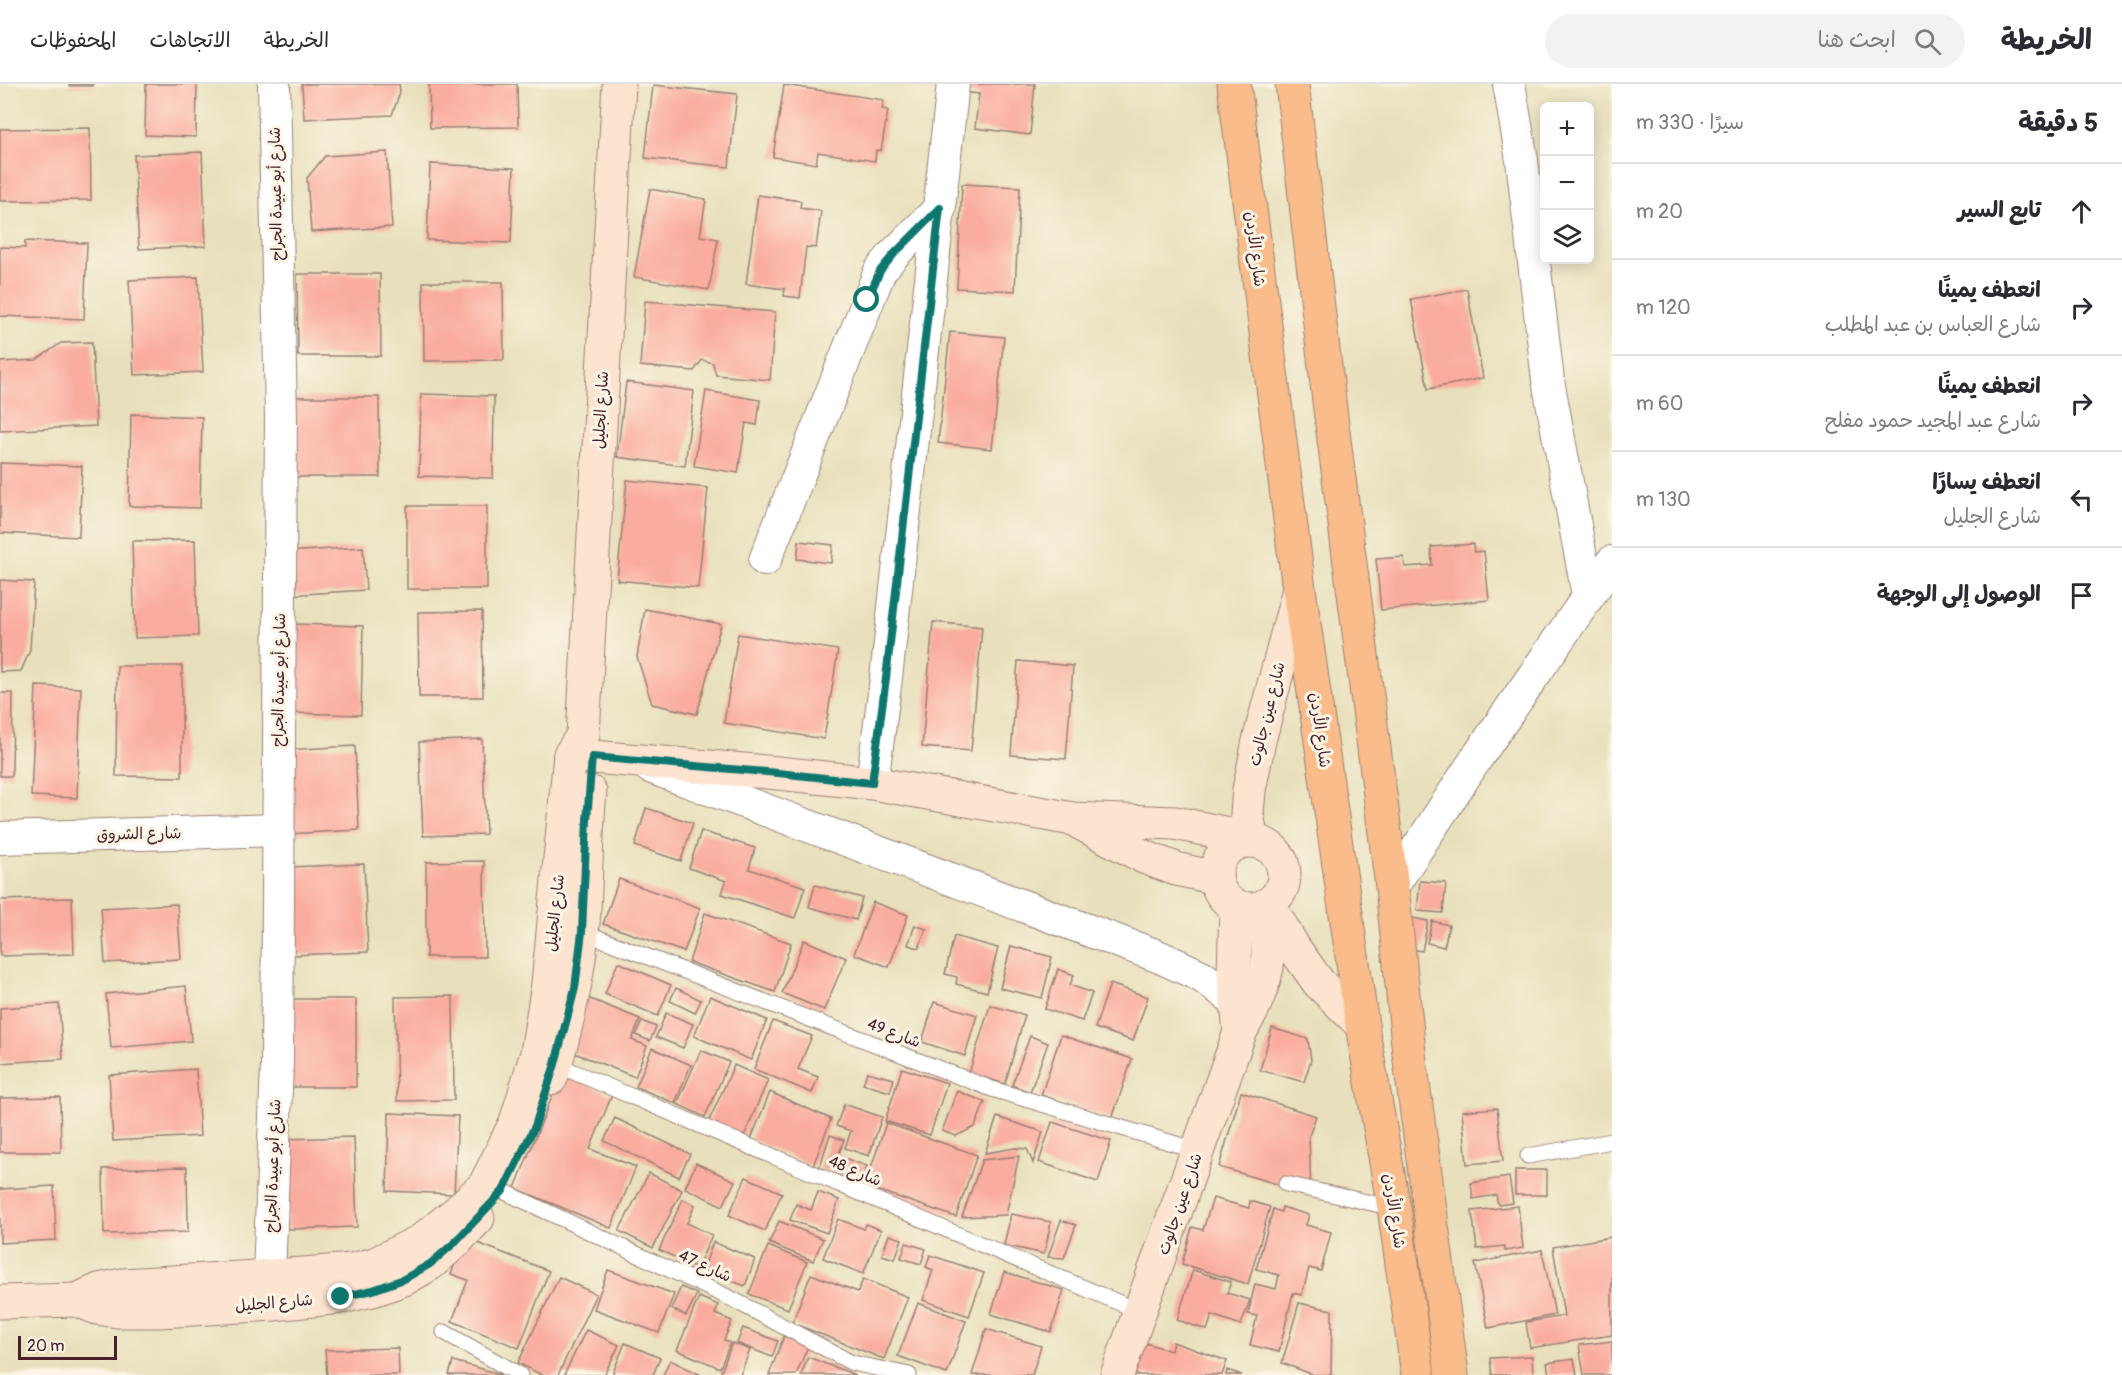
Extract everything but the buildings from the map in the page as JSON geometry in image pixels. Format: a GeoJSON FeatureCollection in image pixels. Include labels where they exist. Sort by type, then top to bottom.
{"type":"FeatureCollection","features":[{"type":"Feature","properties":{"kind":"highway","name":"شارع الأردن"},"geometry":{"type":"LineString","coordinates":[[1234,84],[1299,589],[1362,1025],[1394,1208],[1418,1375]]}},
{"type":"Feature","properties":{"kind":"highway"},"geometry":{"type":"LineString","coordinates":[[1292,84],[1329,401],[1392,887],[1409,1053],[1452,1375]]}},
{"type":"Feature","properties":{"kind":"street","name":"شارع أبو عبيدة الجراح"},"geometry":{"type":"LineString","coordinates":[[269,1276],[277,1064],[281,416],[274,84]]}},
{"type":"Feature","properties":{"kind":"street","name":"شارع الجليل"},"geometry":{"type":"LineString","coordinates":[[0,1302],[77,1300],[99,1290],[123,1285],[352,1270],[375,1264],[422,1240],[457,1212],[494,1188],[537,1053],[582,749],[619,84]]}},
{"type":"Feature","properties":{"kind":"street"},"geometry":{"type":"LineString","coordinates":[[872,783],[886,678],[953,84]]}},
{"type":"Feature","properties":{"kind":"street"},"geometry":{"type":"LineString","coordinates":[[1509,84],[1522,160],[1548,380],[1588,595]]}},
{"type":"Feature","properties":{"kind":"street"},"geometry":{"type":"LineString","coordinates":[[765,560],[880,271],[940,208]]}},
{"type":"Feature","properties":{"kind":"street"},"geometry":{"type":"LineString","coordinates":[[1392,887],[1612,562]]}},
{"type":"Feature","properties":{"kind":"street","name":"شارع عين جالوت"},"geometry":{"type":"LineString","coordinates":[[1247,842],[1249,790],[1259,741],[1299,589]]}},
{"type":"Feature","properties":{"kind":"street","name":"شارع الجليل"},"geometry":{"type":"LineString","coordinates":[[77,1300],[97,1308],[117,1311],[160,1311],[341,1297],[373,1290],[404,1279],[430,1264],[453,1244],[535,1126],[555,1064],[575,988],[582,932],[587,820],[582,749]]}},
{"type":"Feature","properties":{"kind":"street"},"geometry":{"type":"LineString","coordinates":[[582,749],[629,760],[1160,957],[1201,976],[1242,1015]]}},
{"type":"Feature","properties":{"kind":"street"},"geometry":{"type":"LineString","coordinates":[[629,760],[872,783],[1073,819],[1175,823],[1223,833],[1247,842],[1264,844],[1274,851],[1281,861],[1284,873],[1277,896],[1256,905],[1226,899],[1219,890],[1216,878],[1217,866],[1222,855],[1231,846],[1247,842]]}},
{"type":"Feature","properties":{"kind":"street"},"geometry":{"type":"LineString","coordinates":[[1073,819],[1144,857],[1176,869],[1216,878]]}},
{"type":"Feature","properties":{"kind":"street","name":"شارع الشروق"},"geometry":{"type":"LineString","coordinates":[[0,838],[278,830]]}},
{"type":"Feature","properties":{"kind":"street"},"geometry":{"type":"LineString","coordinates":[[1256,905],[1294,948],[1319,982],[1362,1025]]}},
{"type":"Feature","properties":{"kind":"street","name":"شارع عين جالوت"},"geometry":{"type":"LineString","coordinates":[[1117,1375],[1142,1312],[1198,1151],[1242,1015],[1267,967],[1256,905]]}},
{"type":"Feature","properties":{"kind":"lane","name":"شارع 49"},"geometry":{"type":"LineString","coordinates":[[582,932],[992,1089],[1198,1151]]}},
{"type":"Feature","properties":{"kind":"lane","name":"شارع 48"},"geometry":{"type":"LineString","coordinates":[[555,1064],[1142,1312]]}},
{"type":"Feature","properties":{"kind":"lane"},"geometry":{"type":"LineString","coordinates":[[1528,1156],[1612,1141]]}},
{"type":"Feature","properties":{"kind":"lane"},"geometry":{"type":"LineString","coordinates":[[1286,1184],[1394,1208]]}},
{"type":"Feature","properties":{"kind":"lane","name":"شارع 47"},"geometry":{"type":"LineString","coordinates":[[494,1188],[732,1299],[852,1363],[909,1375]]}},
{"type":"Feature","properties":{"kind":"lane"},"geometry":{"type":"LineString","coordinates":[[444,1332],[520,1375]]}},
{"type":"Feature","properties":{"kind":"route"},"geometry":{"type":"LineString","coordinates":[[341,1297],[373,1290],[404,1279],[430,1264],[453,1244],[503,1191],[535,1126],[555,1064],[575,988],[582,932],[592,757],[872,783],[940,208],[880,271],[867,300]]}}]}
